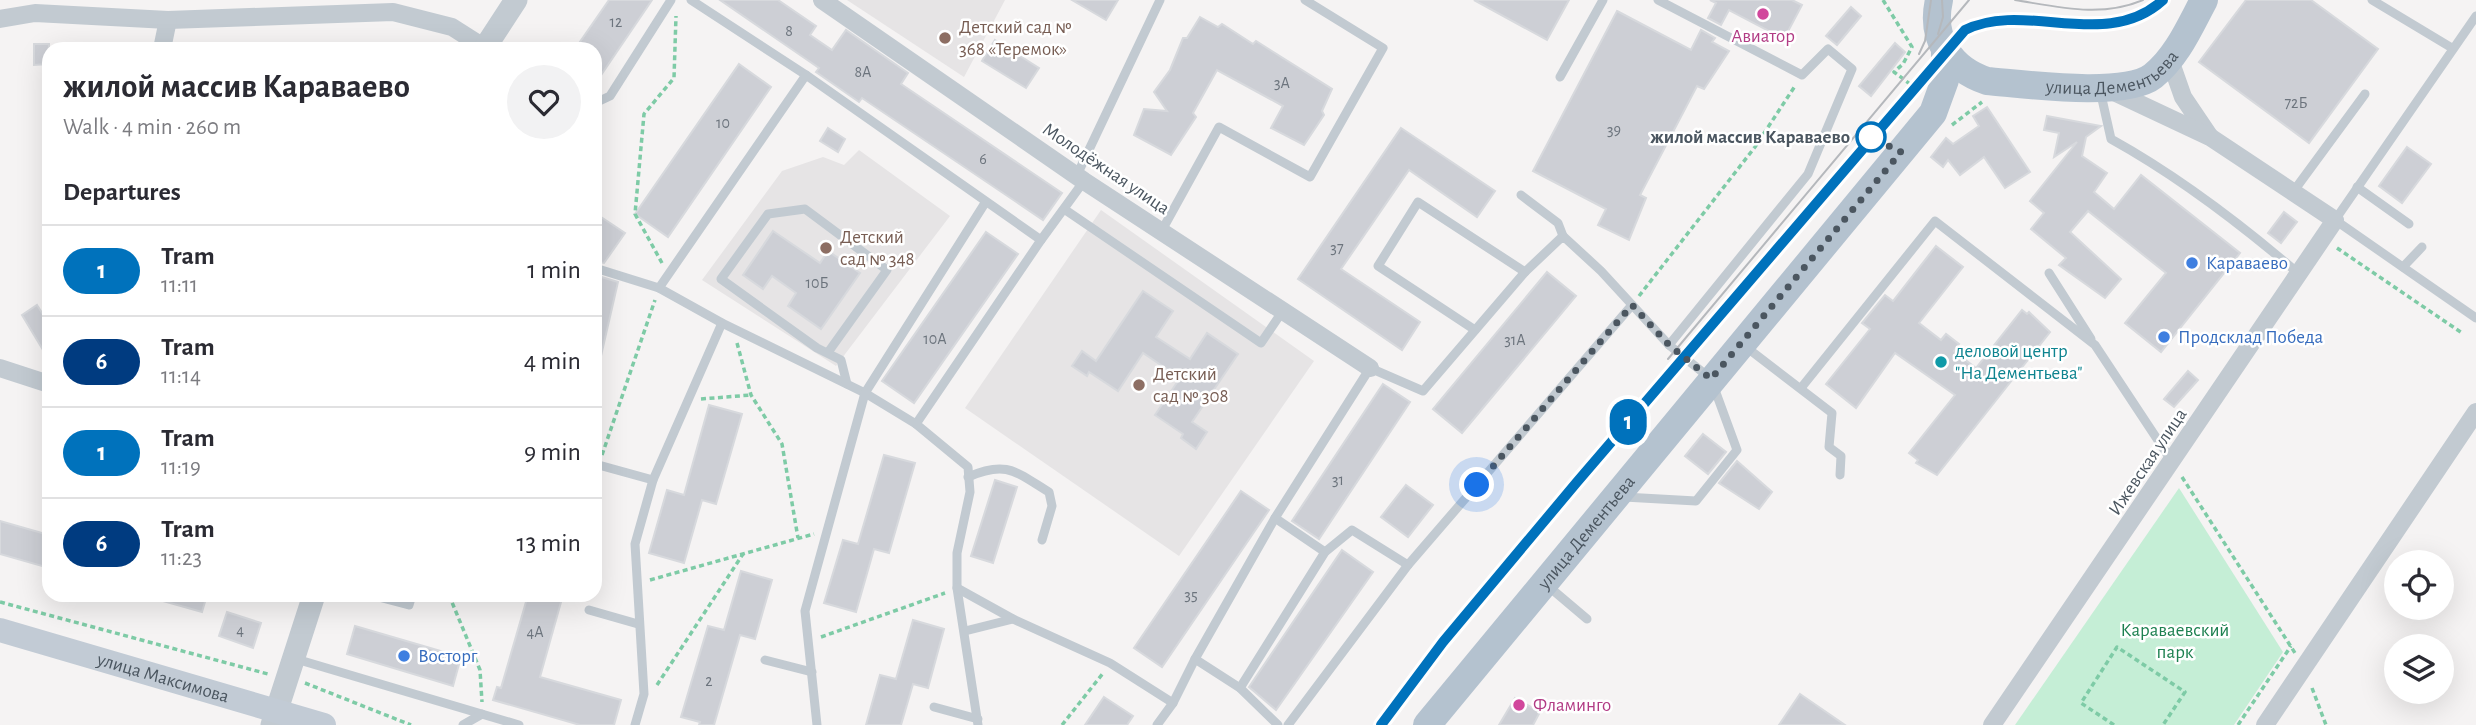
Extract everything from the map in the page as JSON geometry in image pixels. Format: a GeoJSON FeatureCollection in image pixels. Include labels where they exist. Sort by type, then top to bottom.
{"type":"FeatureCollection","features":[{"type":"Feature","properties":{"kind":"main road","name":"улица Дементьева"},"geometry":{"type":"LineString","coordinates":[[1427,725],[1741,343],[1926,106],[1943,88],[1945,52],[1938,12],[1921,0]]}},
{"type":"Feature","properties":{"kind":"main road","name":"улица Дементьева"},"geometry":{"type":"LineString","coordinates":[[1945,52],[1969,75],[1987,81],[2104,89],[2151,78],[2169,60],[2204,0]]}},
{"type":"Feature","properties":{"kind":"main road","name":"улица Дементьева"},"geometry":{"type":"LineString","coordinates":[[1926,106],[1987,81]]}},
{"type":"Feature","properties":{"kind":"main road","name":"улица Максимова"},"geometry":{"type":"LineString","coordinates":[[0,630],[274,718],[324,725]]}},
{"type":"Feature","properties":{"kind":"street"},"geometry":{"type":"LineString","coordinates":[[488,42],[516,0]]}},
{"type":"Feature","properties":{"kind":"street","name":"Молодёжная улица"},"geometry":{"type":"LineString","coordinates":[[822,0],[1161,232],[1370,368]]}},
{"type":"Feature","properties":{"kind":"street"},"geometry":{"type":"LineString","coordinates":[[0,19],[35,7],[168,20],[393,12],[452,27],[475,42]]}},
{"type":"Feature","properties":{"kind":"street"},"geometry":{"type":"LineString","coordinates":[[163,42],[168,20]]}},
{"type":"Feature","properties":{"kind":"street"},"geometry":{"type":"LineString","coordinates":[[2169,60],[2183,97],[2210,137]]}},
{"type":"Feature","properties":{"kind":"street"},"geometry":{"type":"LineString","coordinates":[[2104,89],[2210,137],[2335,220]]}},
{"type":"Feature","properties":{"kind":"street","name":"Ижевская улица"},"geometry":{"type":"LineString","coordinates":[[1992,725],[2173,463],[2335,220]]}},
{"type":"Feature","properties":{"kind":"street"},"geometry":{"type":"LineString","coordinates":[[0,368],[42,382]]}},
{"type":"Feature","properties":{"kind":"street"},"geometry":{"type":"LineString","coordinates":[[2265,725],[2476,412]]}},
{"type":"Feature","properties":{"kind":"street"},"geometry":{"type":"LineString","coordinates":[[274,718],[312,602]]}},
{"type":"Feature","properties":{"kind":"lane"},"geometry":{"type":"LineString","coordinates":[[602,100],[610,96],[671,0]]}},
{"type":"Feature","properties":{"kind":"lane"},"geometry":{"type":"LineString","coordinates":[[691,0],[806,75],[1041,240]]}},
{"type":"Feature","properties":{"kind":"lane"},"geometry":{"type":"LineString","coordinates":[[916,424],[1064,209],[1081,178],[1160,0]]}},
{"type":"Feature","properties":{"kind":"lane"},"geometry":{"type":"LineString","coordinates":[[1161,232],[1219,127],[1310,177],[1383,48],[1305,0]]}},
{"type":"Feature","properties":{"kind":"lane"},"geometry":{"type":"LineString","coordinates":[[1560,76],[1603,0]]}},
{"type":"Feature","properties":{"kind":"lane"},"geometry":{"type":"LineString","coordinates":[[1658,0],[1802,75],[1828,49],[1852,69],[1808,174],[1669,345]]}},
{"type":"Feature","properties":{"kind":"lane"},"geometry":{"type":"LineString","coordinates":[[2372,0],[2452,48]]}},
{"type":"Feature","properties":{"kind":"lane"},"geometry":{"type":"LineString","coordinates":[[2476,16],[2335,220],[2476,318]]}},
{"type":"Feature","properties":{"kind":"lane"},"geometry":{"type":"LineString","coordinates":[[659,288],[806,75]]}},
{"type":"Feature","properties":{"kind":"lane"},"geometry":{"type":"LineString","coordinates":[[2104,89],[2111,139],[2149,159],[2177,183],[2245,227],[2299,274]]}},
{"type":"Feature","properties":{"kind":"lane"},"geometry":{"type":"LineString","coordinates":[[2293,192],[2365,94]]}},
{"type":"Feature","properties":{"kind":"lane"},"geometry":{"type":"LineString","coordinates":[[2357,187],[2409,224]]}},
{"type":"Feature","properties":{"kind":"lane"},"geometry":{"type":"LineString","coordinates":[[1521,195],[1558,223],[1563,236],[1669,345],[1711,379],[1737,450],[1696,501],[1616,497]]}},
{"type":"Feature","properties":{"kind":"lane"},"geometry":{"type":"LineString","coordinates":[[1475,330],[1378,266],[1419,202],[1525,272]]}},
{"type":"Feature","properties":{"kind":"lane"},"geometry":{"type":"LineString","coordinates":[[817,725],[805,611],[865,393],[985,203]]}},
{"type":"Feature","properties":{"kind":"lane"},"geometry":{"type":"LineString","coordinates":[[829,351],[887,270],[805,209],[768,214],[721,279],[817,348],[829,351],[841,360],[847,384]]}},
{"type":"Feature","properties":{"kind":"lane"},"geometry":{"type":"LineString","coordinates":[[1064,209],[1261,343],[1282,312]]}},
{"type":"Feature","properties":{"kind":"lane"},"geometry":{"type":"LineString","coordinates":[[1801,388],[1935,221],[2095,345]]}},
{"type":"Feature","properties":{"kind":"lane"},"geometry":{"type":"LineString","coordinates":[[1157,725],[1173,703],[1275,518],[1370,368],[1423,391],[1525,272],[1563,236]]}},
{"type":"Feature","properties":{"kind":"lane"},"geometry":{"type":"LineString","coordinates":[[2403,267],[2422,247]]}},
{"type":"Feature","properties":{"kind":"lane"},"geometry":{"type":"LineString","coordinates":[[602,270],[659,288],[722,323],[865,393],[916,424],[968,467],[970,492],[957,552],[957,588],[978,722],[934,707]]}},
{"type":"Feature","properties":{"kind":"lane"},"geometry":{"type":"LineString","coordinates":[[2049,273],[2173,463]]}},
{"type":"Feature","properties":{"kind":"lane"},"geometry":{"type":"LineString","coordinates":[[1288,725],[1408,565],[1632,305]]}},
{"type":"Feature","properties":{"kind":"lane"},"geometry":{"type":"LineString","coordinates":[[635,725],[644,694],[635,544],[653,480],[722,323]]}},
{"type":"Feature","properties":{"kind":"lane"},"geometry":{"type":"LineString","coordinates":[[1741,343],[1832,413],[1829,447],[1841,456],[1839,475]]}},
{"type":"Feature","properties":{"kind":"lane"},"geometry":{"type":"LineString","coordinates":[[602,465],[653,480]]}},
{"type":"Feature","properties":{"kind":"lane"},"geometry":{"type":"LineString","coordinates":[[968,477],[991,467],[1010,468],[1049,492],[1052,506],[1042,540]]}},
{"type":"Feature","properties":{"kind":"lane"},"geometry":{"type":"LineString","coordinates":[[1275,518],[1325,552]]}},
{"type":"Feature","properties":{"kind":"lane"},"geometry":{"type":"LineString","coordinates":[[1240,688],[1325,552],[1352,530],[1408,565]]}},
{"type":"Feature","properties":{"kind":"lane"},"geometry":{"type":"LineString","coordinates":[[1542,582],[1587,619]]}},
{"type":"Feature","properties":{"kind":"lane"},"geometry":{"type":"LineString","coordinates":[[957,588],[1013,619],[1110,663],[1173,703]]}},
{"type":"Feature","properties":{"kind":"lane"},"geometry":{"type":"LineString","coordinates":[[589,610],[638,624]]}},
{"type":"Feature","properties":{"kind":"lane"},"geometry":{"type":"LineString","coordinates":[[965,631],[1013,619]]}},
{"type":"Feature","properties":{"kind":"lane"},"geometry":{"type":"LineString","coordinates":[[1195,659],[1240,688],[1278,725]]}},
{"type":"Feature","properties":{"kind":"lane"},"geometry":{"type":"LineString","coordinates":[[765,660],[811,672]]}},
{"type":"Feature","properties":{"kind":"lane"},"geometry":{"type":"LineString","coordinates":[[291,666],[519,725]]}},
{"type":"Feature","properties":{"kind":"lane"},"geometry":{"type":"LineString","coordinates":[[463,725],[482,714]]}},
{"type":"Feature","properties":{"kind":"path"},"geometry":{"type":"LineString","coordinates":[[1883,0],[1912,47],[1903,64],[1894,72],[1921,93],[1926,106]]}},
{"type":"Feature","properties":{"kind":"path"},"geometry":{"type":"LineString","coordinates":[[668,276],[635,214],[644,114],[674,78],[676,13]]}},
{"type":"Feature","properties":{"kind":"path"},"geometry":{"type":"LineString","coordinates":[[1632,305],[1755,147],[1802,75]]}},
{"type":"Feature","properties":{"kind":"path"},"geometry":{"type":"LineString","coordinates":[[2323,238],[2462,333]]}},
{"type":"Feature","properties":{"kind":"path"},"geometry":{"type":"LineString","coordinates":[[602,450],[659,288]]}},
{"type":"Feature","properties":{"kind":"path"},"geometry":{"type":"LineString","coordinates":[[733,328],[751,395],[782,444],[798,538]]}},
{"type":"Feature","properties":{"kind":"path"},"geometry":{"type":"LineString","coordinates":[[689,400],[751,395]]}},
{"type":"Feature","properties":{"kind":"path"},"geometry":{"type":"LineString","coordinates":[[2173,463],[2304,667],[2326,725]]}},
{"type":"Feature","properties":{"kind":"path"},"geometry":{"type":"LineString","coordinates":[[637,584],[827,531]]}},
{"type":"Feature","properties":{"kind":"path"},"geometry":{"type":"LineString","coordinates":[[644,694],[657,684],[743,554]]}},
{"type":"Feature","properties":{"kind":"path"},"geometry":{"type":"LineString","coordinates":[[808,641],[957,588]]}},
{"type":"Feature","properties":{"kind":"path"},"geometry":{"type":"LineString","coordinates":[[0,602],[265,674],[291,666],[319,690],[411,725]]}},
{"type":"Feature","properties":{"kind":"path"},"geometry":{"type":"LineString","coordinates":[[452,602],[480,670],[482,714]]}},
{"type":"Feature","properties":{"kind":"path"},"geometry":{"type":"LineString","coordinates":[[2238,725],[2291,646]]}},
{"type":"Feature","properties":{"kind":"path"},"geometry":{"type":"LineString","coordinates":[[2114,725],[2081,703],[2118,647],[2185,692],[2166,724]]}},
{"type":"Feature","properties":{"kind":"path"},"geometry":{"type":"LineString","coordinates":[[1062,725],[1110,663]]}},
{"type":"Feature","properties":{"kind":"shaded area","name":"Детский сад № 368 «Теремок»"},"geometry":{"type":"Polygon","coordinates":[[[847,0],[1005,0],[964,77],[847,0]]]}},
{"type":"Feature","properties":{"kind":"shaded area","name":"Детский сад № 348"},"geometry":{"type":"Polygon","coordinates":[[[859,150],[950,216],[836,366],[702,280],[782,171],[823,157],[844,165],[859,150]]]}},
{"type":"Feature","properties":{"kind":"shaded area","name":"Детский сад № 308"},"geometry":{"type":"Polygon","coordinates":[[[1101,210],[1314,361],[1179,556],[965,408],[1101,210]]]}},
{"type":"Feature","properties":{"kind":"green space","name":"Караваевский парк"},"geometry":{"type":"Polygon","coordinates":[[[2179,488],[2283,652],[2234,725],[2015,725],[2179,488]]]}},
{"type":"Feature","properties":{"kind":"building"},"geometry":{"type":"Polygon","coordinates":[[[609,0],[652,0],[602,74],[602,42],[580,42],[609,0]]]}},
{"type":"Feature","properties":{"kind":"building"},"geometry":{"type":"Polygon","coordinates":[[[720,0],[778,0],[816,26],[810,35],[832,50],[846,30],[908,73],[901,84],[1062,193],[1043,220],[862,98],[859,102],[816,72],[819,68],[720,0]]]}},
{"type":"Feature","properties":{"kind":"building"},"geometry":{"type":"Polygon","coordinates":[[[1072,0],[1118,0],[1106,20],[1072,0]]]}},
{"type":"Feature","properties":{"kind":"building"},"geometry":{"type":"Polygon","coordinates":[[[1474,0],[1569,0],[1547,40],[1474,0]]]}},
{"type":"Feature","properties":{"kind":"building"},"geometry":{"type":"Polygon","coordinates":[[[1710,0],[1792,0],[1802,5],[1784,39],[1729,10],[1721,25],[1708,18],[1716,3],[1710,0]]]}},
{"type":"Feature","properties":{"kind":"building"},"geometry":{"type":"Polygon","coordinates":[[[2246,0],[2311,0],[2378,49],[2309,143],[2199,62],[2246,0]]]}},
{"type":"Feature","properties":{"kind":"building"},"geometry":{"type":"Polygon","coordinates":[[[1851,7],[1861,16],[1837,45],[1826,36],[1851,7]]]}},
{"type":"Feature","properties":{"kind":"building"},"geometry":{"type":"Polygon","coordinates":[[[1617,11],[1691,50],[1701,30],[1715,38],[1712,42],[1729,51],[1704,89],[1697,86],[1640,195],[1646,198],[1629,240],[1598,225],[1606,209],[1533,171],[1617,11]]]}},
{"type":"Feature","properties":{"kind":"building"},"geometry":{"type":"Polygon","coordinates":[[[1200,17],[1218,27],[1222,24],[1253,44],[1256,41],[1332,89],[1322,111],[1324,115],[1304,145],[1271,128],[1283,106],[1217,70],[1193,113],[1196,117],[1171,155],[1134,135],[1144,109],[1167,111],[1154,92],[1170,70],[1183,38],[1187,38],[1200,17]]]}},
{"type":"Feature","properties":{"kind":"building"},"geometry":{"type":"Polygon","coordinates":[[[995,40],[1039,68],[1026,88],[982,61],[995,40]]]}},
{"type":"Feature","properties":{"kind":"building"},"geometry":{"type":"Polygon","coordinates":[[[1895,43],[1905,52],[1871,96],[1859,86],[1895,43]]]}},
{"type":"Feature","properties":{"kind":"building"},"geometry":{"type":"Polygon","coordinates":[[[34,44],[42,44],[42,64],[34,65],[34,44]]]}},
{"type":"Feature","properties":{"kind":"building"},"geometry":{"type":"Polygon","coordinates":[[[739,64],[771,87],[668,237],[635,214],[739,64]]]}},
{"type":"Feature","properties":{"kind":"building"},"geometry":{"type":"Polygon","coordinates":[[[1987,107],[2030,172],[2005,188],[1984,157],[1960,175],[1948,160],[1943,167],[1931,157],[1946,138],[1953,144],[1979,126],[1973,116],[1987,107]]]}},
{"type":"Feature","properties":{"kind":"building"},"geometry":{"type":"Polygon","coordinates":[[[2047,116],[2101,126],[2086,137],[2082,156],[2107,173],[2094,192],[2114,209],[2141,175],[2240,253],[2161,352],[2125,323],[2166,273],[2088,211],[2070,232],[2121,279],[2105,298],[2059,265],[2066,258],[2031,229],[2044,213],[2030,201],[2077,142],[2054,157],[2059,133],[2044,130],[2047,116]]]}},
{"type":"Feature","properties":{"kind":"building"},"geometry":{"type":"Polygon","coordinates":[[[828,128],[845,139],[838,152],[820,141],[828,128]]]}},
{"type":"Feature","properties":{"kind":"building"},"geometry":{"type":"Polygon","coordinates":[[[1401,128],[1495,191],[1477,217],[1409,170],[1341,269],[1420,322],[1402,350],[1298,279],[1401,128]]]}},
{"type":"Feature","properties":{"kind":"building"},"geometry":{"type":"Polygon","coordinates":[[[2407,147],[2431,164],[2402,203],[2379,186],[2407,147]]]}},
{"type":"Feature","properties":{"kind":"building"},"geometry":{"type":"Polygon","coordinates":[[[2284,212],[2297,222],[2281,243],[2268,233],[2284,212]]]}},
{"type":"Feature","properties":{"kind":"building"},"geometry":{"type":"Polygon","coordinates":[[[602,218],[625,233],[602,263],[602,218]]]}},
{"type":"Feature","properties":{"kind":"building"},"geometry":{"type":"Polygon","coordinates":[[[773,231],[820,263],[828,251],[860,273],[821,329],[788,306],[796,293],[772,276],[763,289],[743,275],[773,231]]]}},
{"type":"Feature","properties":{"kind":"building"},"geometry":{"type":"Polygon","coordinates":[[[986,232],[1018,254],[914,403],[882,381],[986,232]]]}},
{"type":"Feature","properties":{"kind":"building","name":"деловой центр \"На Дементьева\""},"geometry":{"type":"Polygon","coordinates":[[[1936,246],[1963,267],[1919,323],[1941,340],[1946,334],[1959,344],[1954,351],[1976,368],[2022,310],[2027,314],[2029,312],[2050,332],[1937,475],[1916,463],[1918,460],[1909,453],[1955,395],[1895,353],[1856,408],[1826,384],[1870,329],[1862,323],[1885,295],[1893,301],[1936,246]]]}},
{"type":"Feature","properties":{"kind":"building"},"geometry":{"type":"Polygon","coordinates":[[[1547,272],[1576,296],[1462,433],[1433,409],[1547,272]]]}},
{"type":"Feature","properties":{"kind":"building"},"geometry":{"type":"Polygon","coordinates":[[[602,277],[618,282],[602,352],[602,277]]]}},
{"type":"Feature","properties":{"kind":"building"},"geometry":{"type":"Polygon","coordinates":[[[1143,291],[1173,311],[1156,337],[1190,359],[1207,333],[1238,354],[1192,422],[1207,432],[1196,449],[1181,438],[1183,434],[1155,415],[1180,378],[1143,353],[1118,391],[1089,372],[1087,376],[1072,366],[1082,351],[1096,361],[1143,291]]]}},
{"type":"Feature","properties":{"kind":"building"},"geometry":{"type":"Polygon","coordinates":[[[37,305],[42,313],[42,348],[22,315],[37,305]]]}},
{"type":"Feature","properties":{"kind":"building"},"geometry":{"type":"Polygon","coordinates":[[[2188,371],[2198,380],[2174,407],[2164,399],[2188,371]]]}},
{"type":"Feature","properties":{"kind":"building"},"geometry":{"type":"Polygon","coordinates":[[[1383,384],[1410,402],[1319,539],[1292,521],[1383,384]]]}},
{"type":"Feature","properties":{"kind":"building"},"geometry":{"type":"Polygon","coordinates":[[[709,405],[742,414],[716,504],[702,500],[684,563],[649,553],[667,490],[684,495],[709,405]]]}},
{"type":"Feature","properties":{"kind":"building"},"geometry":{"type":"Polygon","coordinates":[[[1703,434],[1726,452],[1708,474],[1685,456],[1703,434]]]}},
{"type":"Feature","properties":{"kind":"building"},"geometry":{"type":"Polygon","coordinates":[[[884,455],[915,463],[889,553],[874,549],[856,612],[824,603],[843,540],[858,544],[884,455]]]}},
{"type":"Feature","properties":{"kind":"building"},"geometry":{"type":"Polygon","coordinates":[[[1737,461],[1772,492],[1759,509],[1719,483],[1737,461]]]}},
{"type":"Feature","properties":{"kind":"building"},"geometry":{"type":"Polygon","coordinates":[[[995,480],[1017,487],[993,563],[971,556],[995,480]]]}},
{"type":"Feature","properties":{"kind":"building"},"geometry":{"type":"Polygon","coordinates":[[[1406,485],[1433,505],[1408,537],[1381,517],[1406,485]]]}},
{"type":"Feature","properties":{"kind":"building"},"geometry":{"type":"Polygon","coordinates":[[[1241,491],[1269,510],[1162,667],[1134,648],[1241,491]]]}},
{"type":"Feature","properties":{"kind":"building"},"geometry":{"type":"Polygon","coordinates":[[[0,521],[42,533],[42,566],[0,554],[0,521]]]}},
{"type":"Feature","properties":{"kind":"building"},"geometry":{"type":"Polygon","coordinates":[[[1342,550],[1373,572],[1276,710],[1249,687],[1342,550]]]}},
{"type":"Feature","properties":{"kind":"building"},"geometry":{"type":"Polygon","coordinates":[[[741,571],[772,580],[755,639],[740,635],[714,725],[699,725],[700,722],[681,717],[708,626],[724,630],[741,571]]]}},
{"type":"Feature","properties":{"kind":"building"},"geometry":{"type":"Polygon","coordinates":[[[167,602],[205,602],[202,612],[167,602]]]}},
{"type":"Feature","properties":{"kind":"building"},"geometry":{"type":"Polygon","coordinates":[[[526,602],[561,602],[540,677],[621,700],[614,725],[580,725],[493,700],[497,687],[501,688],[526,602]]]}},
{"type":"Feature","properties":{"kind":"building"},"geometry":{"type":"Polygon","coordinates":[[[227,612],[261,623],[253,648],[219,636],[227,612]]]}},
{"type":"Feature","properties":{"kind":"building"},"geometry":{"type":"Polygon","coordinates":[[[913,620],[944,629],[928,688],[913,684],[901,725],[866,725],[880,675],[896,679],[913,620]]]}},
{"type":"Feature","properties":{"kind":"building","name":"Восторг"},"geometry":{"type":"Polygon","coordinates":[[[355,626],[461,657],[453,686],[347,654],[355,626]]]}},
{"type":"Feature","properties":{"kind":"building"},"geometry":{"type":"Polygon","coordinates":[[[1800,694],[1845,725],[1779,725],[1800,694]]]}},
{"type":"Feature","properties":{"kind":"building"},"geometry":{"type":"Polygon","coordinates":[[[1104,697],[1133,716],[1127,725],[1085,725],[1104,697]]]}},
{"type":"Feature","properties":{"kind":"building","name":"Фламинго"},"geometry":{"type":"Polygon","coordinates":[[[1515,698],[1540,712],[1533,725],[1499,725],[1515,698]]]}},
{"type":"Feature","properties":{"kind":"tram line"},"geometry":{"type":"LineString","coordinates":[[1919,54],[1925,41],[1931,0]]}},
{"type":"Feature","properties":{"kind":"tram line"},"geometry":{"type":"LineString","coordinates":[[1938,34],[1943,17],[1942,0]]}},
{"type":"Feature","properties":{"kind":"tram line"},"geometry":{"type":"LineString","coordinates":[[1668,359],[1969,0]]}},
{"type":"Feature","properties":{"kind":"tram line"},"geometry":{"type":"LineString","coordinates":[[2015,0],[2096,10],[2111,9],[2143,0]]}},
{"type":"Feature","properties":{"kind":"tram line"},"geometry":{"type":"LineString","coordinates":[[1381,725],[1443,642],[1965,30],[1988,22],[2013,20],[2091,24],[2116,22],[2141,15],[2163,0]]}},
{"type":"Feature","properties":{"kind":"tram line","name":"1"},"geometry":{"type":"LineString","coordinates":[[1381,725],[1443,642],[1577,482],[1965,30],[1995,15],[2109,22],[2130,20],[2151,11],[2163,0]]}},
{"type":"Feature","properties":{"kind":"place","name":"Авиатор"},"geometry":{"type":"Point","coordinates":[1763,14]}},
{"type":"Feature","properties":{"kind":"place","name":"Детский сад № 368 «Теремок»"},"geometry":{"type":"Point","coordinates":[945,38]}},
{"type":"Feature","properties":{"kind":"place","name":"жилой массив Караваево"},"geometry":{"type":"Point","coordinates":[1871,137]}},
{"type":"Feature","properties":{"kind":"place","name":"Детский сад № 348"},"geometry":{"type":"Point","coordinates":[826,248]}},
{"type":"Feature","properties":{"kind":"place","name":"Караваево"},"geometry":{"type":"Point","coordinates":[2192,263]}},
{"type":"Feature","properties":{"kind":"place","name":"Продсклад Победа"},"geometry":{"type":"Point","coordinates":[2164,337]}},
{"type":"Feature","properties":{"kind":"place","name":"деловой центр \"На Дементьева\""},"geometry":{"type":"Point","coordinates":[1941,362]}},
{"type":"Feature","properties":{"kind":"place","name":"Детский сад № 308"},"geometry":{"type":"Point","coordinates":[1139,385]}},
{"type":"Feature","properties":{"kind":"place","name":"Восторг"},"geometry":{"type":"Point","coordinates":[404,656]}},
{"type":"Feature","properties":{"kind":"place","name":"Фламинго"},"geometry":{"type":"Point","coordinates":[1519,705]}},
{"type":"Feature","properties":{"kind":"route"},"geometry":{"type":"LineString","coordinates":[[1477,485],[1632,305],[1669,345],[1711,379],[1901,152],[1871,137]]}}]}
